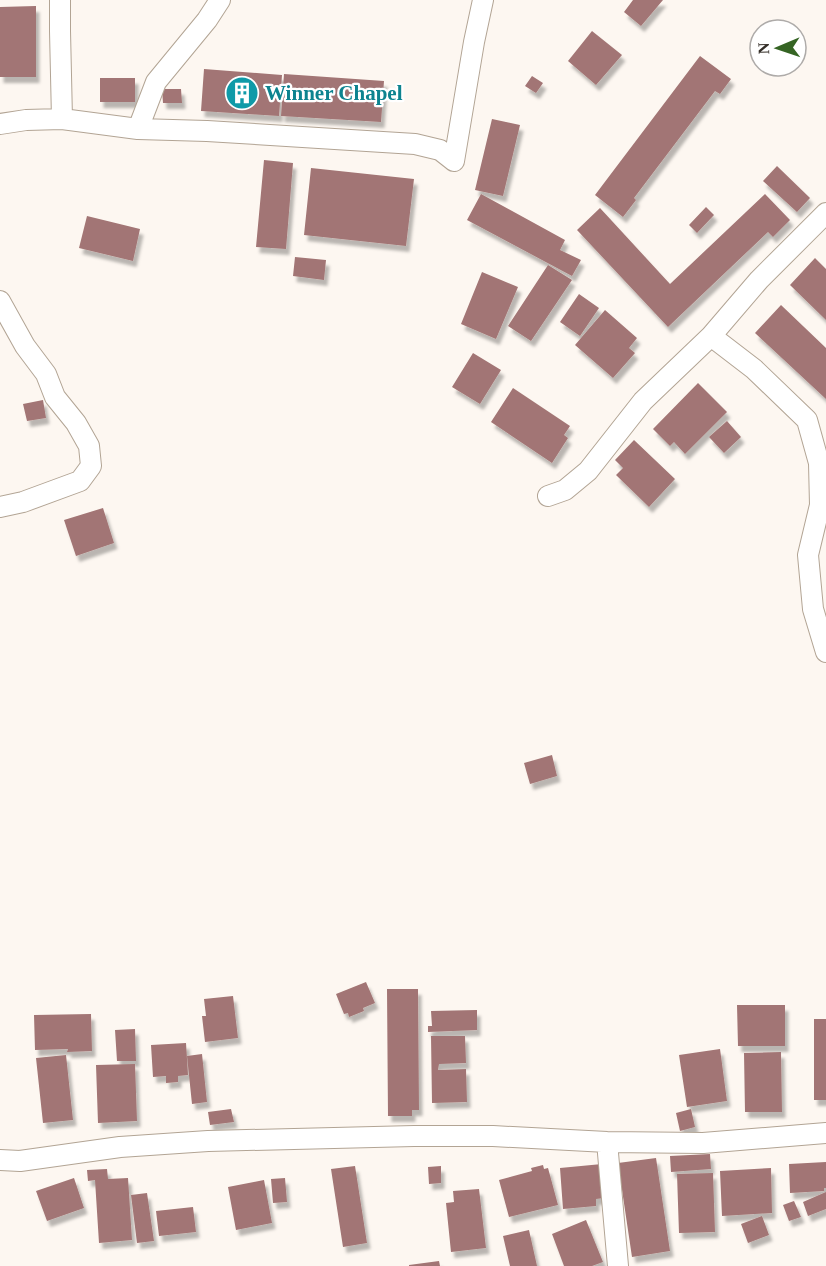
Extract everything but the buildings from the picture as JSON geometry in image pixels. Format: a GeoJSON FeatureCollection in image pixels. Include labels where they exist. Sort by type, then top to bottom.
{"type":"FeatureCollection","features":[{"type":"Feature","properties":{"kind":"street"},"geometry":{"type":"LineString","coordinates":[[60,0],[62,119]]}},
{"type":"Feature","properties":{"kind":"street"},"geometry":{"type":"LineString","coordinates":[[138,129],[156,82],[207,20],[220,0]]}},
{"type":"Feature","properties":{"kind":"street"},"geometry":{"type":"LineString","coordinates":[[0,124],[26,120],[62,119],[138,129],[415,144],[440,150],[454,161],[483,0]]}},
{"type":"Feature","properties":{"kind":"street"},"geometry":{"type":"LineString","coordinates":[[548,496],[566,490],[588,471],[644,401],[711,336],[759,280],[826,213]]}},
{"type":"Feature","properties":{"kind":"street"},"geometry":{"type":"LineString","coordinates":[[0,301],[25,346],[46,374],[55,397],[76,423],[89,446],[91,466],[80,481],[23,502],[0,507]]}},
{"type":"Feature","properties":{"kind":"street"},"geometry":{"type":"LineString","coordinates":[[711,336],[754,369],[807,420],[819,464],[820,505],[808,555],[813,609],[826,652]]}},
{"type":"Feature","properties":{"kind":"street"},"geometry":{"type":"LineString","coordinates":[[0,1160],[20,1161],[120,1147],[208,1141],[493,1136],[607,1142],[703,1143],[826,1133]]}},
{"type":"Feature","properties":{"kind":"street"},"geometry":{"type":"LineString","coordinates":[[607,1142],[618,1266]]}},
{"type":"Feature","properties":{"kind":"place","name":"Winner Chapel"},"geometry":{"type":"Point","coordinates":[242,93]}}]}
